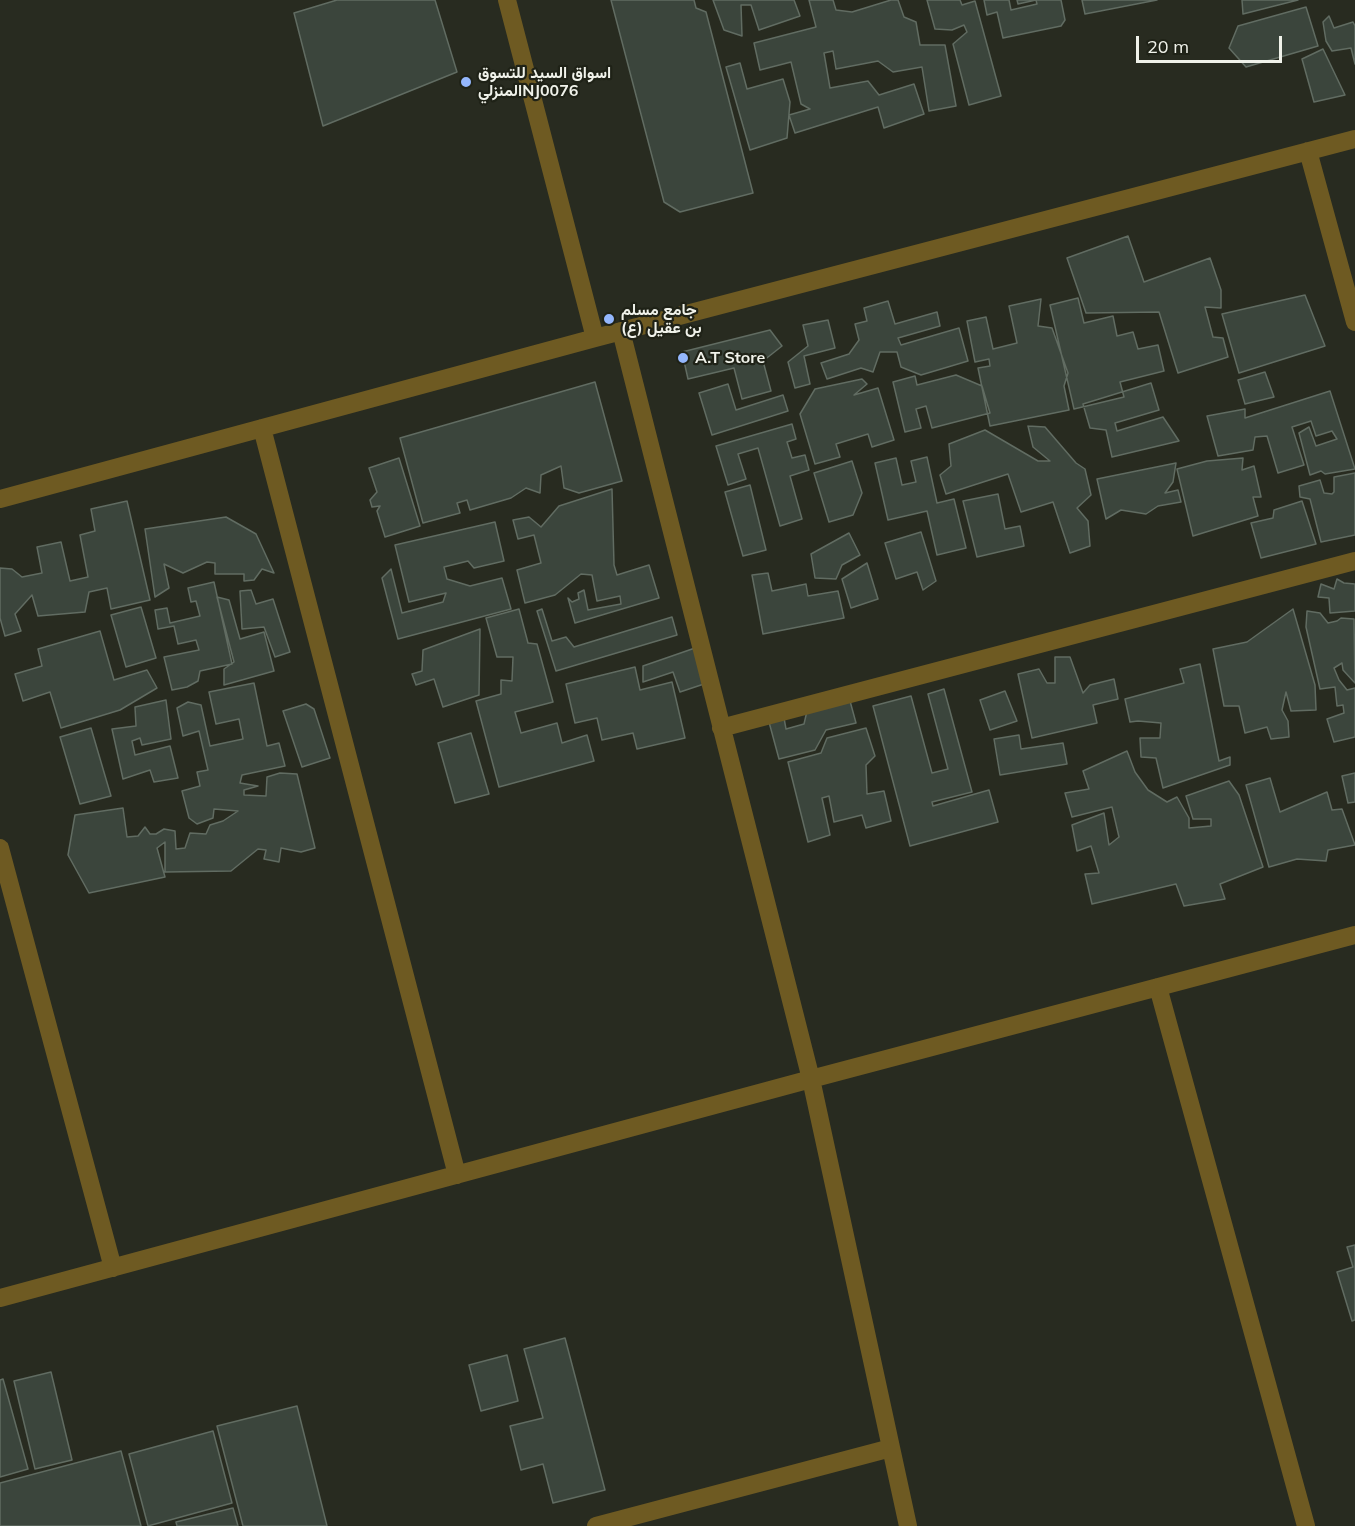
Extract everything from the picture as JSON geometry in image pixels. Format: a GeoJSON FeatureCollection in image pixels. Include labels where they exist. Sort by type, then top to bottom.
{"type":"FeatureCollection","features":[{"type":"Feature","properties":{"kind":"street"},"geometry":{"type":"LineString","coordinates":[[507,0],[595,338]]}},
{"type":"Feature","properties":{"kind":"street"},"geometry":{"type":"LineString","coordinates":[[0,499],[621,331],[1355,139]]}},
{"type":"Feature","properties":{"kind":"street"},"geometry":{"type":"LineString","coordinates":[[1308,151],[1355,322]]}},
{"type":"Feature","properties":{"kind":"street"},"geometry":{"type":"LineString","coordinates":[[621,331],[811,1079],[908,1526]]}},
{"type":"Feature","properties":{"kind":"street"},"geometry":{"type":"LineString","coordinates":[[262,428],[457,1174]]}},
{"type":"Feature","properties":{"kind":"street"},"geometry":{"type":"LineString","coordinates":[[722,728],[1355,561]]}},
{"type":"Feature","properties":{"kind":"street"},"geometry":{"type":"LineString","coordinates":[[0,848],[113,1268]]}},
{"type":"Feature","properties":{"kind":"street"},"geometry":{"type":"LineString","coordinates":[[0,1298],[1355,935]]}},
{"type":"Feature","properties":{"kind":"street"},"geometry":{"type":"LineString","coordinates":[[1158,987],[1306,1526]]}},
{"type":"Feature","properties":{"kind":"street"},"geometry":{"type":"LineString","coordinates":[[596,1526],[891,1448]]}},
{"type":"Feature","properties":{"kind":"building"},"geometry":{"type":"Polygon","coordinates":[[[337,0],[435,0],[457,72],[323,126],[294,13],[337,0]]]}},
{"type":"Feature","properties":{"kind":"building"},"geometry":{"type":"Polygon","coordinates":[[[611,0],[694,0],[696,8],[706,12],[753,193],[680,212],[664,202],[611,0]]]}},
{"type":"Feature","properties":{"kind":"building"},"geometry":{"type":"Polygon","coordinates":[[[713,0],[794,0],[800,16],[759,30],[751,5],[741,5],[742,36],[724,30],[713,0]]]}},
{"type":"Feature","properties":{"kind":"building"},"geometry":{"type":"Polygon","coordinates":[[[809,0],[833,0],[836,10],[852,12],[898,0],[904,17],[916,22],[920,45],[945,45],[956,106],[929,111],[922,67],[893,72],[878,61],[836,69],[833,51],[824,53],[830,88],[868,81],[879,95],[914,84],[924,114],[884,128],[878,107],[795,133],[789,115],[810,109],[801,104],[791,62],[760,70],[754,43],[816,27],[809,0]]]}},
{"type":"Feature","properties":{"kind":"building"},"geometry":{"type":"Polygon","coordinates":[[[927,0],[960,0],[962,5],[975,1],[1001,96],[969,105],[953,44],[967,32],[964,25],[952,30],[935,29],[927,0]]]}},
{"type":"Feature","properties":{"kind":"building"},"geometry":{"type":"Polygon","coordinates":[[[984,0],[1009,0],[1011,10],[1037,4],[1036,0],[1061,0],[1065,20],[1061,26],[1003,38],[997,12],[987,15],[984,0]]]}},
{"type":"Feature","properties":{"kind":"building"},"geometry":{"type":"Polygon","coordinates":[[[1017,0],[1036,0],[1018,4],[1017,0]]]}},
{"type":"Feature","properties":{"kind":"building"},"geometry":{"type":"Polygon","coordinates":[[[1082,0],[1157,0],[1085,14],[1082,0]]]}},
{"type":"Feature","properties":{"kind":"building"},"geometry":{"type":"Polygon","coordinates":[[[1242,0],[1298,0],[1243,14],[1242,0]]]}},
{"type":"Feature","properties":{"kind":"building"},"geometry":{"type":"Polygon","coordinates":[[[1306,7],[1318,46],[1246,67],[1229,48],[1238,26],[1306,7]]]}},
{"type":"Feature","properties":{"kind":"building"},"geometry":{"type":"Polygon","coordinates":[[[1329,16],[1334,28],[1353,22],[1355,26],[1355,64],[1351,48],[1332,51],[1326,41],[1323,22],[1329,16]]]}},
{"type":"Feature","properties":{"kind":"building"},"geometry":{"type":"Polygon","coordinates":[[[1323,49],[1345,95],[1314,102],[1302,59],[1323,49]]]}},
{"type":"Feature","properties":{"kind":"building"},"geometry":{"type":"Polygon","coordinates":[[[740,63],[747,89],[783,79],[790,102],[787,138],[750,150],[726,67],[740,63]]]}},
{"type":"Feature","properties":{"kind":"building"},"geometry":{"type":"Polygon","coordinates":[[[1128,236],[1144,282],[1210,258],[1221,290],[1221,308],[1205,307],[1213,337],[1223,338],[1228,357],[1178,373],[1159,312],[1086,313],[1067,258],[1128,236]]]}},
{"type":"Feature","properties":{"kind":"building"},"geometry":{"type":"Polygon","coordinates":[[[1305,295],[1325,346],[1239,373],[1222,314],[1305,295]]]}},
{"type":"Feature","properties":{"kind":"building"},"geometry":{"type":"Polygon","coordinates":[[[1078,298],[1084,323],[1113,316],[1117,336],[1133,332],[1138,349],[1158,345],[1164,371],[1120,382],[1124,397],[1074,409],[1050,305],[1078,298]]]}},
{"type":"Feature","properties":{"kind":"building"},"geometry":{"type":"Polygon","coordinates":[[[1041,299],[1038,326],[1052,328],[1068,373],[1064,386],[1069,410],[990,426],[978,368],[990,366],[989,359],[975,362],[967,321],[986,317],[993,349],[1017,343],[1009,306],[1041,299]]]}},
{"type":"Feature","properties":{"kind":"building"},"geometry":{"type":"Polygon","coordinates":[[[888,301],[895,324],[937,312],[940,326],[898,338],[901,345],[959,328],[968,361],[921,375],[901,367],[897,352],[880,352],[873,372],[861,368],[827,379],[821,363],[849,354],[859,340],[855,324],[867,321],[864,308],[888,301]]]}},
{"type":"Feature","properties":{"kind":"building"},"geometry":{"type":"Polygon","coordinates":[[[828,320],[835,348],[804,356],[810,384],[795,388],[788,362],[808,346],[803,325],[828,320]]]}},
{"type":"Feature","properties":{"kind":"building"},"geometry":{"type":"Polygon","coordinates":[[[770,330],[782,346],[763,361],[771,391],[742,399],[734,368],[688,379],[682,352],[770,330]]]}},
{"type":"Feature","properties":{"kind":"building"},"geometry":{"type":"Polygon","coordinates":[[[1265,372],[1274,397],[1245,404],[1238,380],[1265,372]]]}},
{"type":"Feature","properties":{"kind":"building"},"geometry":{"type":"Polygon","coordinates":[[[956,375],[982,386],[990,413],[932,428],[926,406],[916,409],[921,428],[905,432],[893,382],[915,376],[917,385],[956,375]]]}},
{"type":"Feature","properties":{"kind":"building"},"geometry":{"type":"Polygon","coordinates":[[[862,379],[867,384],[854,395],[878,388],[894,440],[872,447],[868,434],[836,444],[840,457],[815,464],[800,414],[815,389],[862,379]]]}},
{"type":"Feature","properties":{"kind":"building"},"geometry":{"type":"Polygon","coordinates":[[[595,382],[622,481],[579,493],[564,488],[561,466],[541,475],[540,493],[526,488],[511,498],[470,510],[467,500],[457,503],[460,513],[423,523],[400,438],[595,382]]]}},
{"type":"Feature","properties":{"kind":"building"},"geometry":{"type":"Polygon","coordinates":[[[1151,383],[1159,410],[1115,423],[1117,431],[1163,417],[1179,441],[1112,457],[1106,430],[1090,428],[1083,404],[1151,383]]]}},
{"type":"Feature","properties":{"kind":"building"},"geometry":{"type":"Polygon","coordinates":[[[728,384],[736,410],[783,395],[788,411],[712,435],[699,393],[728,384]]]}},
{"type":"Feature","properties":{"kind":"building"},"geometry":{"type":"Polygon","coordinates":[[[1330,391],[1355,469],[1325,474],[1321,471],[1310,475],[1299,433],[1309,427],[1316,446],[1337,439],[1332,431],[1316,436],[1311,421],[1292,427],[1304,465],[1278,473],[1267,436],[1255,437],[1253,450],[1218,456],[1207,416],[1245,409],[1245,418],[1330,391]]]}},
{"type":"Feature","properties":{"kind":"building"},"geometry":{"type":"Polygon","coordinates":[[[792,424],[796,439],[787,442],[792,458],[805,455],[809,470],[790,476],[802,519],[780,526],[758,448],[738,454],[746,479],[728,485],[716,446],[792,424]]]}},
{"type":"Feature","properties":{"kind":"building"},"geometry":{"type":"Polygon","coordinates":[[[1028,426],[1045,427],[1076,463],[1085,469],[1091,495],[1077,508],[1088,521],[1090,546],[1070,553],[1053,502],[1021,512],[1008,474],[946,494],[940,475],[951,466],[949,444],[985,430],[1038,461],[1050,461],[1033,447],[1028,426]]]}},
{"type":"Feature","properties":{"kind":"building"},"geometry":{"type":"Polygon","coordinates":[[[927,457],[937,503],[954,499],[966,548],[937,555],[927,511],[888,520],[875,463],[896,458],[902,485],[916,482],[911,461],[927,457]]]}},
{"type":"Feature","properties":{"kind":"building"},"geometry":{"type":"Polygon","coordinates":[[[399,458],[420,526],[385,537],[377,511],[380,506],[372,507],[370,500],[377,492],[369,468],[399,458]]]}},
{"type":"Feature","properties":{"kind":"building"},"geometry":{"type":"Polygon","coordinates":[[[1243,458],[1242,470],[1254,466],[1261,497],[1253,497],[1258,516],[1193,536],[1177,469],[1207,461],[1243,458]]]}},
{"type":"Feature","properties":{"kind":"building"},"geometry":{"type":"Polygon","coordinates":[[[852,461],[862,493],[853,515],[829,522],[814,473],[852,461]]]}},
{"type":"Feature","properties":{"kind":"building"},"geometry":{"type":"Polygon","coordinates":[[[1176,463],[1173,482],[1165,493],[1178,490],[1181,502],[1158,506],[1146,514],[1121,510],[1106,519],[1097,479],[1176,463]]]}},
{"type":"Feature","properties":{"kind":"building"},"geometry":{"type":"Polygon","coordinates":[[[1355,473],[1355,535],[1321,542],[1310,499],[1300,497],[1299,486],[1320,480],[1324,493],[1332,494],[1334,477],[1355,473]]]}},
{"type":"Feature","properties":{"kind":"building"},"geometry":{"type":"Polygon","coordinates":[[[750,485],[766,550],[743,556],[725,492],[750,485]]]}},
{"type":"Feature","properties":{"kind":"building"},"geometry":{"type":"Polygon","coordinates":[[[612,489],[614,565],[617,575],[649,565],[659,598],[575,623],[568,598],[572,602],[579,599],[578,593],[584,590],[588,610],[621,604],[620,596],[597,601],[592,575],[581,574],[555,595],[525,603],[517,570],[541,563],[534,535],[518,539],[513,520],[529,517],[541,527],[559,506],[612,489]]]}},
{"type":"Feature","properties":{"kind":"building"},"geometry":{"type":"Polygon","coordinates":[[[998,494],[1005,529],[1020,526],[1024,546],[977,557],[963,501],[998,494]]]}},
{"type":"Feature","properties":{"kind":"building"},"geometry":{"type":"Polygon","coordinates":[[[127,501],[150,600],[111,609],[107,588],[89,592],[85,612],[38,616],[32,595],[15,614],[21,631],[5,636],[0,618],[0,568],[12,569],[22,577],[42,573],[37,547],[61,542],[70,581],[88,577],[80,535],[95,531],[91,509],[127,501]]]}},
{"type":"Feature","properties":{"kind":"building"},"geometry":{"type":"Polygon","coordinates":[[[1302,501],[1316,544],[1261,558],[1251,523],[1273,518],[1274,510],[1302,501]]]}},
{"type":"Feature","properties":{"kind":"building"},"geometry":{"type":"Polygon","coordinates":[[[226,517],[256,534],[274,573],[262,569],[254,580],[244,581],[244,574],[215,574],[215,563],[207,562],[183,573],[164,564],[169,588],[155,597],[145,529],[226,517]]]}},
{"type":"Feature","properties":{"kind":"building"},"geometry":{"type":"Polygon","coordinates":[[[495,522],[504,561],[474,568],[468,561],[444,567],[447,579],[470,586],[502,578],[511,609],[398,639],[382,578],[391,569],[402,613],[443,602],[446,593],[409,602],[395,545],[495,522]]]}},
{"type":"Feature","properties":{"kind":"building"},"geometry":{"type":"Polygon","coordinates":[[[921,532],[936,581],[923,590],[917,572],[896,579],[885,543],[921,532]]]}},
{"type":"Feature","properties":{"kind":"building"},"geometry":{"type":"Polygon","coordinates":[[[849,533],[860,555],[842,565],[836,579],[815,578],[811,554],[849,533]]]}},
{"type":"Feature","properties":{"kind":"building"},"geometry":{"type":"Polygon","coordinates":[[[867,563],[878,599],[851,608],[842,579],[867,563]]]}},
{"type":"Feature","properties":{"kind":"building"},"geometry":{"type":"Polygon","coordinates":[[[768,573],[772,591],[806,584],[808,596],[838,591],[844,618],[763,634],[752,575],[768,573]]]}},
{"type":"Feature","properties":{"kind":"building"},"geometry":{"type":"Polygon","coordinates":[[[1337,579],[1344,583],[1355,584],[1355,611],[1330,613],[1329,598],[1318,597],[1321,584],[1334,589],[1337,579]]]}},
{"type":"Feature","properties":{"kind":"building"},"geometry":{"type":"Polygon","coordinates":[[[214,582],[232,664],[200,671],[198,681],[187,687],[172,690],[164,657],[199,650],[196,640],[178,644],[174,626],[158,629],[155,610],[167,608],[170,623],[200,616],[196,601],[191,602],[188,588],[214,582]]]}},
{"type":"Feature","properties":{"kind":"building"},"geometry":{"type":"Polygon","coordinates":[[[251,590],[256,604],[273,599],[290,652],[275,657],[264,627],[242,629],[240,591],[251,590]]]}},
{"type":"Feature","properties":{"kind":"building"},"geometry":{"type":"Polygon","coordinates":[[[217,597],[229,600],[240,639],[264,632],[274,671],[224,685],[224,669],[234,662],[217,597]]]}},
{"type":"Feature","properties":{"kind":"building"},"geometry":{"type":"Polygon","coordinates":[[[141,607],[156,658],[126,667],[111,615],[141,607]]]}},
{"type":"Feature","properties":{"kind":"building"},"geometry":{"type":"Polygon","coordinates":[[[519,609],[528,643],[537,644],[553,702],[515,712],[521,733],[557,723],[562,743],[587,735],[594,761],[499,787],[476,701],[501,694],[501,680],[512,681],[513,657],[497,657],[486,618],[519,609]]]}},
{"type":"Feature","properties":{"kind":"building"},"geometry":{"type":"Polygon","coordinates":[[[542,609],[552,641],[566,637],[574,647],[672,617],[677,635],[556,671],[537,611],[542,609]]]}},
{"type":"Feature","properties":{"kind":"building"},"geometry":{"type":"Polygon","coordinates":[[[1293,609],[1315,685],[1316,710],[1291,711],[1286,692],[1282,710],[1288,721],[1289,737],[1271,739],[1267,727],[1245,733],[1239,706],[1224,706],[1213,649],[1247,642],[1293,609]]]}},
{"type":"Feature","properties":{"kind":"building"},"geometry":{"type":"Polygon","coordinates":[[[1307,611],[1320,613],[1328,623],[1341,618],[1354,619],[1355,683],[1343,670],[1342,663],[1334,668],[1339,680],[1347,690],[1355,688],[1355,737],[1334,742],[1327,719],[1344,713],[1343,705],[1337,706],[1335,687],[1320,689],[1306,627],[1307,611]]]}},
{"type":"Feature","properties":{"kind":"building"},"geometry":{"type":"Polygon","coordinates":[[[480,629],[479,695],[443,707],[434,679],[416,685],[412,674],[422,671],[423,650],[480,629]]]}},
{"type":"Feature","properties":{"kind":"building"},"geometry":{"type":"Polygon","coordinates":[[[100,631],[114,680],[147,670],[157,688],[120,710],[61,728],[50,692],[23,701],[15,674],[42,666],[38,649],[100,631]]]}},
{"type":"Feature","properties":{"kind":"building"},"geometry":{"type":"Polygon","coordinates":[[[695,648],[707,683],[680,692],[673,672],[643,682],[643,666],[695,648]]]}},
{"type":"Feature","properties":{"kind":"building"},"geometry":{"type":"Polygon","coordinates":[[[1055,657],[1070,657],[1083,693],[1090,685],[1114,679],[1118,699],[1093,705],[1097,723],[1032,738],[1018,674],[1039,669],[1047,683],[1055,683],[1055,657]]]}},
{"type":"Feature","properties":{"kind":"building"},"geometry":{"type":"Polygon","coordinates":[[[1200,664],[1219,761],[1230,757],[1230,765],[1163,788],[1156,758],[1141,757],[1140,738],[1160,738],[1161,723],[1130,722],[1125,699],[1184,683],[1180,669],[1200,664]]]}},
{"type":"Feature","properties":{"kind":"building"},"geometry":{"type":"Polygon","coordinates":[[[635,667],[640,690],[672,682],[685,738],[637,749],[633,733],[602,740],[597,718],[575,723],[566,684],[635,667]]]}},
{"type":"Feature","properties":{"kind":"building"},"geometry":{"type":"Polygon","coordinates":[[[254,683],[267,746],[279,743],[285,766],[242,775],[240,783],[258,786],[244,790],[244,795],[266,796],[267,777],[280,773],[297,774],[315,848],[301,852],[281,848],[279,862],[264,859],[266,850],[258,849],[231,871],[165,872],[165,842],[157,848],[165,877],[89,893],[68,855],[75,815],[123,808],[127,837],[138,836],[145,827],[150,834],[156,834],[164,829],[175,831],[176,849],[185,848],[190,833],[206,834],[210,825],[223,821],[238,811],[214,809],[213,818],[197,824],[189,818],[182,791],[200,786],[197,772],[208,770],[199,731],[183,736],[177,708],[188,702],[201,705],[210,746],[243,739],[239,719],[216,724],[209,692],[254,683]]]}},
{"type":"Feature","properties":{"kind":"building"},"geometry":{"type":"Polygon","coordinates":[[[944,689],[972,792],[932,802],[933,806],[989,790],[998,822],[910,846],[873,706],[911,696],[932,773],[948,769],[928,694],[944,689]]]}},
{"type":"Feature","properties":{"kind":"building"},"geometry":{"type":"Polygon","coordinates":[[[1005,691],[1017,721],[990,730],[980,700],[1005,691]]]}},
{"type":"Feature","properties":{"kind":"building"},"geometry":{"type":"Polygon","coordinates":[[[166,700],[171,739],[142,745],[140,738],[132,741],[135,755],[170,746],[178,778],[154,782],[150,770],[123,779],[112,729],[136,726],[135,707],[166,700]]]}},
{"type":"Feature","properties":{"kind":"building"},"geometry":{"type":"Polygon","coordinates":[[[850,701],[856,723],[826,730],[815,750],[779,759],[769,722],[784,718],[786,729],[804,724],[807,711],[850,701]]]}},
{"type":"Feature","properties":{"kind":"building"},"geometry":{"type":"Polygon","coordinates":[[[306,704],[314,709],[330,758],[302,767],[283,711],[306,704]]]}},
{"type":"Feature","properties":{"kind":"building"},"geometry":{"type":"Polygon","coordinates":[[[91,728],[111,796],[80,804],[60,737],[91,728]]]}},
{"type":"Feature","properties":{"kind":"building"},"geometry":{"type":"Polygon","coordinates":[[[866,728],[875,756],[866,765],[867,794],[884,791],[891,821],[866,828],[862,815],[834,822],[829,796],[822,798],[830,835],[808,842],[788,762],[821,753],[827,738],[866,728]]]}},
{"type":"Feature","properties":{"kind":"building"},"geometry":{"type":"Polygon","coordinates":[[[471,733],[489,794],[455,803],[438,743],[471,733]]]}},
{"type":"Feature","properties":{"kind":"building"},"geometry":{"type":"Polygon","coordinates":[[[1019,735],[1021,749],[1063,743],[1067,764],[1000,775],[994,739],[1019,735]]]}},
{"type":"Feature","properties":{"kind":"building"},"geometry":{"type":"Polygon","coordinates":[[[1127,751],[1135,772],[1148,790],[1167,802],[1177,797],[1189,818],[1189,828],[1211,826],[1211,819],[1193,819],[1186,796],[1229,781],[1239,795],[1263,867],[1220,884],[1225,899],[1184,906],[1176,884],[1092,904],[1085,874],[1099,873],[1091,846],[1077,851],[1072,825],[1104,813],[1109,845],[1119,837],[1112,807],[1072,817],[1065,793],[1089,789],[1083,771],[1127,751]]]}},
{"type":"Feature","properties":{"kind":"building"},"geometry":{"type":"Polygon","coordinates":[[[1355,773],[1355,802],[1348,803],[1342,776],[1355,773]]]}},
{"type":"Feature","properties":{"kind":"building"},"geometry":{"type":"Polygon","coordinates":[[[1270,778],[1280,812],[1327,792],[1332,810],[1342,809],[1355,845],[1328,850],[1326,861],[1297,859],[1269,867],[1246,785],[1270,778]]]}},
{"type":"Feature","properties":{"kind":"building"},"geometry":{"type":"Polygon","coordinates":[[[1355,1245],[1355,1320],[1352,1321],[1337,1272],[1353,1267],[1347,1247],[1355,1245]]]}},
{"type":"Feature","properties":{"kind":"building"},"geometry":{"type":"Polygon","coordinates":[[[565,1338],[605,1490],[553,1503],[543,1464],[521,1470],[510,1426],[543,1418],[524,1349],[565,1338]]]}},
{"type":"Feature","properties":{"kind":"building"},"geometry":{"type":"Polygon","coordinates":[[[507,1355],[518,1401],[481,1411],[469,1365],[507,1355]]]}},
{"type":"Feature","properties":{"kind":"building"},"geometry":{"type":"Polygon","coordinates":[[[51,1372],[72,1460],[35,1469],[14,1381],[51,1372]]]}},
{"type":"Feature","properties":{"kind":"building"},"geometry":{"type":"Polygon","coordinates":[[[3,1379],[28,1469],[0,1477],[0,1380],[3,1379]]]}},
{"type":"Feature","properties":{"kind":"building"},"geometry":{"type":"Polygon","coordinates":[[[297,1406],[327,1526],[243,1526],[217,1426],[297,1406]]]}},
{"type":"Feature","properties":{"kind":"building"},"geometry":{"type":"Polygon","coordinates":[[[213,1431],[232,1503],[148,1526],[129,1454],[213,1431]]]}},
{"type":"Feature","properties":{"kind":"building"},"geometry":{"type":"Polygon","coordinates":[[[121,1451],[141,1526],[0,1526],[0,1483],[121,1451]]]}},
{"type":"Feature","properties":{"kind":"building"},"geometry":{"type":"Polygon","coordinates":[[[233,1508],[238,1526],[177,1526],[176,1522],[233,1508]]]}},
{"type":"Feature","properties":{"kind":"place","name":"اسواق السيد للتسوق المنزليNJ0076"},"geometry":{"type":"Point","coordinates":[466,82]}},
{"type":"Feature","properties":{"kind":"place","name":"جامع مسلم بن عقيل (ع)"},"geometry":{"type":"Point","coordinates":[609,319]}},
{"type":"Feature","properties":{"kind":"place","name":"A.T Store"},"geometry":{"type":"Point","coordinates":[683,358]}}]}
